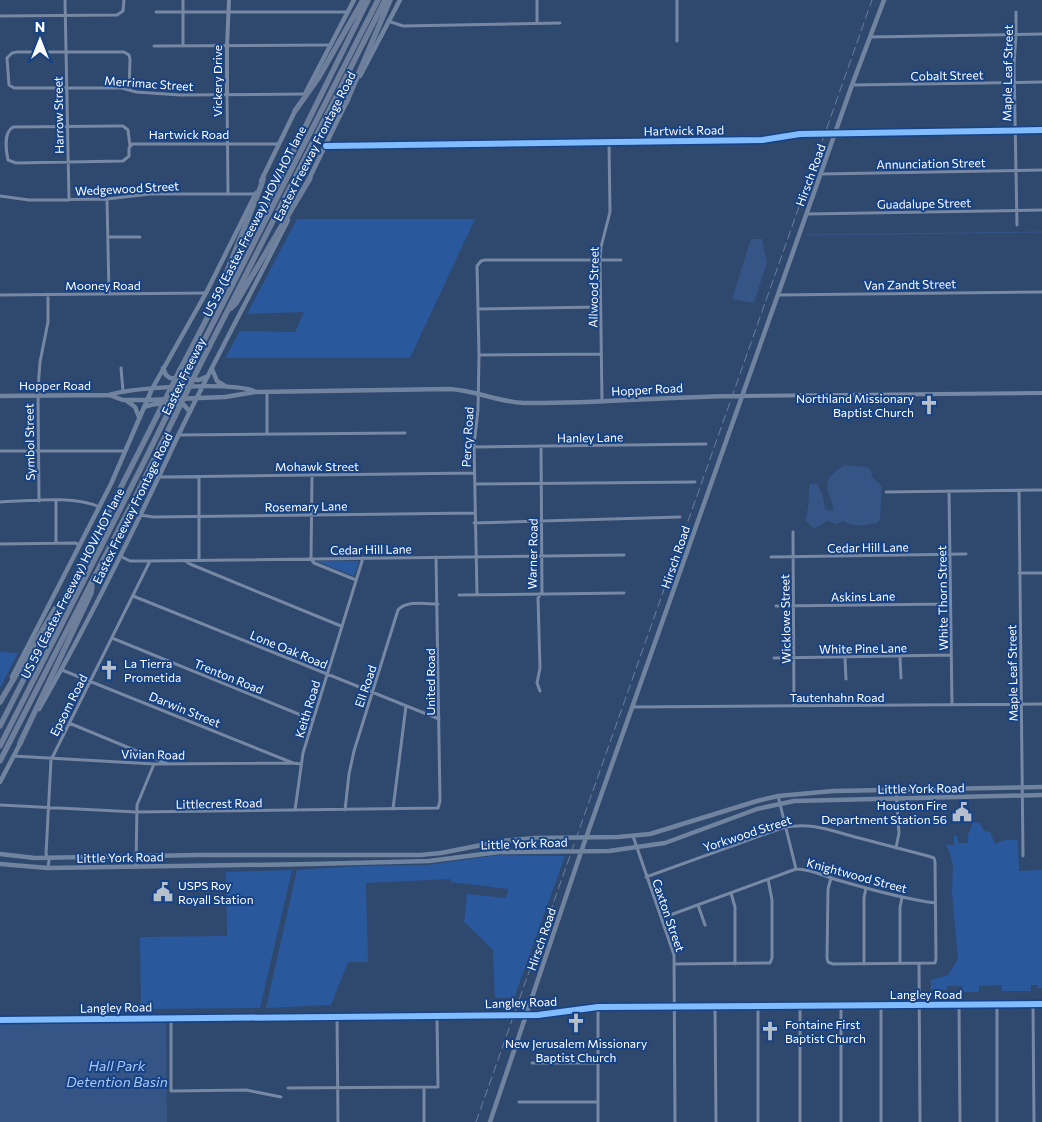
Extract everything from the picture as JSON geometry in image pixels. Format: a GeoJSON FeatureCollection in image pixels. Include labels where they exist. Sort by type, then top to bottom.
{"type":"FeatureCollection","features":[{"type":"Feature","properties":{"kind":"highway"},"geometry":{"type":"LineString","coordinates":[[295,111],[319,77],[363,0]]}},
{"type":"Feature","properties":{"kind":"highway","name":"Eastex Freeway"},"geometry":{"type":"LineString","coordinates":[[0,726],[281,175],[368,0]]}},
{"type":"Feature","properties":{"kind":"highway","name":"US 59 (Eastex Freeway) HOV/HOT lane"},"geometry":{"type":"LineString","coordinates":[[0,746],[378,0]]}},
{"type":"Feature","properties":{"kind":"highway","name":"Eastex Freeway"},"geometry":{"type":"LineString","coordinates":[[0,761],[142,484],[226,313],[385,0]]}},
{"type":"Feature","properties":{"kind":"highway"},"geometry":{"type":"LineString","coordinates":[[346,103],[390,0]]}},
{"type":"Feature","properties":{"kind":"highway"},"geometry":{"type":"LineString","coordinates":[[226,313],[236,302],[310,178]]}},
{"type":"Feature","properties":{"kind":"highway"},"geometry":{"type":"LineString","coordinates":[[203,327],[262,186],[263,179]]}},
{"type":"Feature","properties":{"kind":"highway"},"geometry":{"type":"LineString","coordinates":[[20,743],[84,610],[91,593],[93,579]]}},
{"type":"Feature","properties":{"kind":"highway"},"geometry":{"type":"LineString","coordinates":[[0,701],[55,609],[63,601]]}},
{"type":"Feature","properties":{"kind":"main road"},"geometry":{"type":"LineString","coordinates":[[0,701],[111,484],[152,389],[206,293],[295,111],[354,0]]}},
{"type":"Feature","properties":{"kind":"main road","name":"Eastex Freeway Frontage Road"},"geometry":{"type":"LineString","coordinates":[[0,782],[62,670],[139,515],[160,477],[202,387],[400,0]]}},
{"type":"Feature","properties":{"kind":"main road","name":"Hirsch Road"},"geometry":{"type":"LineString","coordinates":[[490,1122],[581,852],[806,214],[884,0]]}},
{"type":"Feature","properties":{"kind":"main road"},"geometry":{"type":"LineString","coordinates":[[163,368],[166,375],[170,378],[199,380],[209,375]]}},
{"type":"Feature","properties":{"kind":"main road"},"geometry":{"type":"LineString","coordinates":[[212,369],[217,380],[226,387]]}},
{"type":"Feature","properties":{"kind":"main road","name":"Hopper Road"},"geometry":{"type":"LineString","coordinates":[[109,395],[123,390],[202,387],[238,387],[255,392]]}},
{"type":"Feature","properties":{"kind":"main road","name":"Hopper Road"},"geometry":{"type":"LineString","coordinates":[[0,396],[109,395],[126,400],[148,400],[226,396],[255,392],[449,389],[478,392],[498,400],[516,402],[602,402],[743,396]]}},
{"type":"Feature","properties":{"kind":"main road"},"geometry":{"type":"LineString","coordinates":[[126,400],[135,407],[140,416]]}},
{"type":"Feature","properties":{"kind":"main road"},"geometry":{"type":"LineString","coordinates":[[142,411],[151,405],[173,404],[184,405],[190,412]]}},
{"type":"Feature","properties":{"kind":"main road","name":"Little York Road"},"geometry":{"type":"LineString","coordinates":[[0,854],[48,858],[198,855],[420,855],[441,853],[502,841],[650,834],[778,796],[848,790],[1042,787]]}},
{"type":"Feature","properties":{"kind":"main road"},"geometry":{"type":"LineString","coordinates":[[959,788],[959,797]]}},
{"type":"Feature","properties":{"kind":"main road"},"geometry":{"type":"LineString","coordinates":[[972,788],[972,797]]}},
{"type":"Feature","properties":{"kind":"main road"},"geometry":{"type":"LineString","coordinates":[[848,790],[848,800]]}},
{"type":"Feature","properties":{"kind":"main road"},"geometry":{"type":"LineString","coordinates":[[819,792],[820,800]]}},
{"type":"Feature","properties":{"kind":"main road","name":"Little York Road"},"geometry":{"type":"LineString","coordinates":[[3,864],[48,868],[429,861],[499,852],[581,852],[636,848],[665,843],[680,839],[740,814],[781,803],[820,800],[1042,795]]}},
{"type":"Feature","properties":{"kind":"main road"},"geometry":{"type":"LineString","coordinates":[[535,838],[535,852]]}},
{"type":"Feature","properties":{"kind":"main road"},"geometry":{"type":"LineString","coordinates":[[198,855],[198,865]]}},
{"type":"Feature","properties":{"kind":"main road"},"geometry":{"type":"LineString","coordinates":[[3,864],[7,856]]}},
{"type":"Feature","properties":{"kind":"street","name":"Harrow Street"},"geometry":{"type":"LineString","coordinates":[[66,0],[69,200]]}},
{"type":"Feature","properties":{"kind":"street"},"geometry":{"type":"LineString","coordinates":[[0,16],[119,14],[124,8],[124,0]]}},
{"type":"Feature","properties":{"kind":"street"},"geometry":{"type":"LineString","coordinates":[[183,0],[183,46]]}},
{"type":"Feature","properties":{"kind":"street","name":"Vickery Drive"},"geometry":{"type":"LineString","coordinates":[[228,193],[227,46],[229,0]]}},
{"type":"Feature","properties":{"kind":"street"},"geometry":{"type":"LineString","coordinates":[[536,0],[537,23]]}},
{"type":"Feature","properties":{"kind":"street"},"geometry":{"type":"LineString","coordinates":[[676,0],[677,42]]}},
{"type":"Feature","properties":{"kind":"street"},"geometry":{"type":"LineString","coordinates":[[156,12],[348,12]]}},
{"type":"Feature","properties":{"kind":"street","name":"Maple Leaf Street"},"geometry":{"type":"LineString","coordinates":[[1016,12],[1014,82],[1017,225]]}},
{"type":"Feature","properties":{"kind":"street"},"geometry":{"type":"LineString","coordinates":[[388,21],[403,26],[560,23]]}},
{"type":"Feature","properties":{"kind":"street"},"geometry":{"type":"LineString","coordinates":[[869,37],[1042,34]]}},
{"type":"Feature","properties":{"kind":"street"},"geometry":{"type":"LineString","coordinates":[[154,46],[330,45]]}},
{"type":"Feature","properties":{"kind":"street"},"geometry":{"type":"LineString","coordinates":[[66,52],[100,51],[126,53],[130,59],[129,89]]}},
{"type":"Feature","properties":{"kind":"street","name":"Merrimac Street"},"geometry":{"type":"LineString","coordinates":[[66,52],[14,52],[7,58],[9,85],[20,89],[129,89],[136,92],[180,95],[305,94]]}},
{"type":"Feature","properties":{"kind":"street","name":"Cobalt Street"},"geometry":{"type":"LineString","coordinates":[[852,85],[1042,82]]}},
{"type":"Feature","properties":{"kind":"street"},"geometry":{"type":"LineString","coordinates":[[68,126],[123,126],[129,133],[129,156],[123,161],[68,163],[12,163],[8,160],[6,143],[8,132],[13,127],[68,126]]}},
{"type":"Feature","properties":{"kind":"street","name":"Hartwick Road"},"geometry":{"type":"LineString","coordinates":[[326,146],[762,140],[800,134],[1042,130]]}},
{"type":"Feature","properties":{"kind":"street","name":"Allwood Street"},"geometry":{"type":"LineString","coordinates":[[602,402],[600,260],[601,247],[610,212],[609,143]]}},
{"type":"Feature","properties":{"kind":"street","name":"Hartwick Road"},"geometry":{"type":"LineString","coordinates":[[130,146],[135,144],[279,144]]}},
{"type":"Feature","properties":{"kind":"street","name":"Annunciation Street"},"geometry":{"type":"LineString","coordinates":[[821,174],[1042,170]]}},
{"type":"Feature","properties":{"kind":"street","name":"Wedgewood Street"},"geometry":{"type":"LineString","coordinates":[[0,196],[29,200],[69,200],[107,199],[150,194],[255,194]]}},
{"type":"Feature","properties":{"kind":"street"},"geometry":{"type":"LineString","coordinates":[[107,199],[109,294]]}},
{"type":"Feature","properties":{"kind":"street","name":"Guadalupe Street"},"geometry":{"type":"LineString","coordinates":[[806,214],[1042,210]]}},
{"type":"Feature","properties":{"kind":"street"},"geometry":{"type":"LineString","coordinates":[[108,237],[140,237]]}},
{"type":"Feature","properties":{"kind":"street"},"geometry":{"type":"LineString","coordinates":[[600,260],[621,260]]}},
{"type":"Feature","properties":{"kind":"street","name":"Percy Road"},"geometry":{"type":"LineString","coordinates":[[477,595],[474,522],[474,447],[478,410],[479,355],[477,266],[481,261],[600,260]]}},
{"type":"Feature","properties":{"kind":"street","name":"Van Zandt Street"},"geometry":{"type":"LineString","coordinates":[[778,295],[1042,292]]}},
{"type":"Feature","properties":{"kind":"street","name":"Mooney Road"},"geometry":{"type":"LineString","coordinates":[[0,295],[206,293]]}},
{"type":"Feature","properties":{"kind":"street","name":"Symbol Street"},"geometry":{"type":"LineString","coordinates":[[39,501],[38,395],[40,362],[48,322],[48,294]]}},
{"type":"Feature","properties":{"kind":"street"},"geometry":{"type":"LineString","coordinates":[[478,309],[600,307]]}},
{"type":"Feature","properties":{"kind":"street"},"geometry":{"type":"LineString","coordinates":[[479,355],[601,354]]}},
{"type":"Feature","properties":{"kind":"street"},"geometry":{"type":"LineString","coordinates":[[121,368],[123,390]]}},
{"type":"Feature","properties":{"kind":"street"},"geometry":{"type":"LineString","coordinates":[[267,392],[267,434]]}},
{"type":"Feature","properties":{"kind":"street","name":"Hopper Road"},"geometry":{"type":"LineString","coordinates":[[743,396],[1042,393]]}},
{"type":"Feature","properties":{"kind":"street"},"geometry":{"type":"LineString","coordinates":[[178,435],[404,433]]}},
{"type":"Feature","properties":{"kind":"street","name":"Hanley Lane"},"geometry":{"type":"LineString","coordinates":[[474,447],[706,444]]}},
{"type":"Feature","properties":{"kind":"street","name":"Warner Road"},"geometry":{"type":"LineString","coordinates":[[540,691],[537,683],[540,668],[538,598],[542,592],[541,446]]}},
{"type":"Feature","properties":{"kind":"street"},"geometry":{"type":"LineString","coordinates":[[0,451],[124,451]]}},
{"type":"Feature","properties":{"kind":"street","name":"Mohawk Street"},"geometry":{"type":"LineString","coordinates":[[160,477],[474,473]]}},
{"type":"Feature","properties":{"kind":"street"},"geometry":{"type":"LineString","coordinates":[[199,476],[199,560]]}},
{"type":"Feature","properties":{"kind":"street"},"geometry":{"type":"LineString","coordinates":[[312,476],[311,559],[314,563],[356,580]]}},
{"type":"Feature","properties":{"kind":"street"},"geometry":{"type":"LineString","coordinates":[[475,484],[695,482]]}},
{"type":"Feature","properties":{"kind":"street","name":"Maple Leaf Street"},"geometry":{"type":"LineString","coordinates":[[1019,490],[1023,856]]}},
{"type":"Feature","properties":{"kind":"street"},"geometry":{"type":"LineString","coordinates":[[886,492],[1042,490]]}},
{"type":"Feature","properties":{"kind":"street","name":"White Thorn Street"},"geometry":{"type":"LineString","coordinates":[[949,491],[952,705]]}},
{"type":"Feature","properties":{"kind":"street"},"geometry":{"type":"LineString","coordinates":[[56,501],[56,543]]}},
{"type":"Feature","properties":{"kind":"street"},"geometry":{"type":"LineString","coordinates":[[0,502],[83,501],[99,507]]}},
{"type":"Feature","properties":{"kind":"street","name":"Rosemary Lane"},"geometry":{"type":"LineString","coordinates":[[139,515],[147,517],[199,517],[474,513]]}},
{"type":"Feature","properties":{"kind":"street"},"geometry":{"type":"LineString","coordinates":[[474,522],[680,517]]}},
{"type":"Feature","properties":{"kind":"street","name":"Wicklowe Street"},"geometry":{"type":"LineString","coordinates":[[792,532],[794,706]]}},
{"type":"Feature","properties":{"kind":"street"},"geometry":{"type":"LineString","coordinates":[[0,544],[76,543],[80,545]]}},
{"type":"Feature","properties":{"kind":"street","name":"Cedar Hill Lane"},"geometry":{"type":"LineString","coordinates":[[771,558],[966,554]]}},
{"type":"Feature","properties":{"kind":"street","name":"Cedar Hill Lane"},"geometry":{"type":"LineString","coordinates":[[120,556],[130,561],[150,561],[624,555]]}},
{"type":"Feature","properties":{"kind":"street","name":"United Road"},"geometry":{"type":"LineString","coordinates":[[436,557],[440,800],[438,806]]}},
{"type":"Feature","properties":{"kind":"street","name":"Keith Road"},"geometry":{"type":"LineString","coordinates":[[295,810],[301,764],[312,720],[363,558]]}},
{"type":"Feature","properties":{"kind":"street"},"geometry":{"type":"LineString","coordinates":[[184,560],[341,626]]}},
{"type":"Feature","properties":{"kind":"street","name":"Epsom Road"},"geometry":{"type":"LineString","coordinates":[[48,868],[46,854],[51,760],[150,561]]}},
{"type":"Feature","properties":{"kind":"street"},"geometry":{"type":"LineString","coordinates":[[1019,573],[1042,573]]}},
{"type":"Feature","properties":{"kind":"street"},"geometry":{"type":"LineString","coordinates":[[459,595],[624,593]]}},
{"type":"Feature","properties":{"kind":"street","name":"Lone Oak Road"},"geometry":{"type":"LineString","coordinates":[[133,596],[439,719]]}},
{"type":"Feature","properties":{"kind":"street","name":"Ell Road"},"geometry":{"type":"LineString","coordinates":[[345,810],[354,750],[400,608],[408,604],[438,604]]}},
{"type":"Feature","properties":{"kind":"street","name":"Askins Lane"},"geometry":{"type":"LineString","coordinates":[[776,606],[950,604]]}},
{"type":"Feature","properties":{"kind":"street","name":"Trenton Road"},"geometry":{"type":"LineString","coordinates":[[112,638],[312,720]]}},
{"type":"Feature","properties":{"kind":"street","name":"White Pine Lane"},"geometry":{"type":"LineString","coordinates":[[774,658],[952,655]]}},
{"type":"Feature","properties":{"kind":"street"},"geometry":{"type":"LineString","coordinates":[[900,657],[901,678]]}},
{"type":"Feature","properties":{"kind":"street"},"geometry":{"type":"LineString","coordinates":[[845,658],[846,679]]}},
{"type":"Feature","properties":{"kind":"street","name":"Darwin Street"},"geometry":{"type":"LineString","coordinates":[[62,670],[301,764]]}},
{"type":"Feature","properties":{"kind":"street","name":"Tautenhahn Road"},"geometry":{"type":"LineString","coordinates":[[633,707],[1042,704]]}},
{"type":"Feature","properties":{"kind":"street"},"geometry":{"type":"LineString","coordinates":[[393,809],[406,706]]}},
{"type":"Feature","properties":{"kind":"street"},"geometry":{"type":"LineString","coordinates":[[69,723],[168,764]]}},
{"type":"Feature","properties":{"kind":"street","name":"Vivian Road"},"geometry":{"type":"LineString","coordinates":[[13,756],[51,760],[154,764],[293,762]]}},
{"type":"Feature","properties":{"kind":"street"},"geometry":{"type":"LineString","coordinates":[[136,867],[136,812],[139,797],[154,764]]}},
{"type":"Feature","properties":{"kind":"street"},"geometry":{"type":"LineString","coordinates":[[896,790],[898,833],[896,848]]}},
{"type":"Feature","properties":{"kind":"street"},"geometry":{"type":"LineString","coordinates":[[778,796],[796,869]]}},
{"type":"Feature","properties":{"kind":"street","name":"Littlecrest Road"},"geometry":{"type":"LineString","coordinates":[[0,805],[136,812],[431,809],[438,806]]}},
{"type":"Feature","properties":{"kind":"street","name":"Yorkwood Street"},"geometry":{"type":"LineString","coordinates":[[646,877],[786,827],[802,824],[818,826],[934,858],[936,903]]}},
{"type":"Feature","properties":{"kind":"street","name":"Caxton Street"},"geometry":{"type":"LineString","coordinates":[[633,836],[646,877],[673,948],[675,964],[676,1122]]}},
{"type":"Feature","properties":{"kind":"street","name":"Knightwood Street"},"geometry":{"type":"LineString","coordinates":[[662,918],[796,869],[808,869],[866,888],[936,903]]}},
{"type":"Feature","properties":{"kind":"street"},"geometry":{"type":"LineString","coordinates":[[831,878],[828,890],[827,958],[828,962],[833,964],[920,964],[935,962],[936,903]]}},
{"type":"Feature","properties":{"kind":"street"},"geometry":{"type":"LineString","coordinates":[[675,964],[770,963],[772,958],[772,900],[768,879]]}},
{"type":"Feature","properties":{"kind":"street"},"geometry":{"type":"LineString","coordinates":[[864,964],[864,898],[866,888]]}},
{"type":"Feature","properties":{"kind":"street"},"geometry":{"type":"LineString","coordinates":[[731,893],[735,907],[735,964]]}},
{"type":"Feature","properties":{"kind":"street"},"geometry":{"type":"LineString","coordinates":[[900,964],[900,908],[902,897]]}},
{"type":"Feature","properties":{"kind":"street"},"geometry":{"type":"LineString","coordinates":[[698,904],[705,925]]}},
{"type":"Feature","properties":{"kind":"street"},"geometry":{"type":"LineString","coordinates":[[920,964],[920,1122]]}},
{"type":"Feature","properties":{"kind":"street"},"geometry":{"type":"LineString","coordinates":[[997,1004],[998,1122]]}},
{"type":"Feature","properties":{"kind":"street","name":"Langley Road"},"geometry":{"type":"LineString","coordinates":[[0,1020],[527,1015],[560,1013],[598,1007],[1042,1004]]}},
{"type":"Feature","properties":{"kind":"street"},"geometry":{"type":"LineString","coordinates":[[841,1005],[841,1122]]}},
{"type":"Feature","properties":{"kind":"street"},"geometry":{"type":"LineString","coordinates":[[881,1005],[881,1122]]}},
{"type":"Feature","properties":{"kind":"street"},"geometry":{"type":"LineString","coordinates":[[959,1005],[960,1122]]}},
{"type":"Feature","properties":{"kind":"street"},"geometry":{"type":"LineString","coordinates":[[1033,1005],[1034,1122]]}},
{"type":"Feature","properties":{"kind":"street"},"geometry":{"type":"LineString","coordinates":[[715,1006],[716,1122]]}},
{"type":"Feature","properties":{"kind":"street"},"geometry":{"type":"LineString","coordinates":[[758,1006],[758,1122]]}},
{"type":"Feature","properties":{"kind":"street"},"geometry":{"type":"LineString","coordinates":[[800,1006],[800,1122]]}},
{"type":"Feature","properties":{"kind":"street"},"geometry":{"type":"LineString","coordinates":[[598,1007],[598,1122]]}},
{"type":"Feature","properties":{"kind":"street"},"geometry":{"type":"LineString","coordinates":[[337,1016],[338,1122]]}},
{"type":"Feature","properties":{"kind":"street"},"geometry":{"type":"LineString","coordinates":[[288,1088],[438,1087],[437,1016]]}},
{"type":"Feature","properties":{"kind":"street"},"geometry":{"type":"LineString","coordinates":[[171,1018],[171,1091],[246,1090],[281,1097]]}},
{"type":"Feature","properties":{"kind":"street"},"geometry":{"type":"LineString","coordinates":[[532,1063],[598,1063]]}},
{"type":"Feature","properties":{"kind":"street"},"geometry":{"type":"LineString","coordinates":[[424,1088],[424,1122]]}},
{"type":"Feature","properties":{"kind":"street"},"geometry":{"type":"LineString","coordinates":[[519,1102],[598,1102]]}},
{"type":"Feature","properties":{"kind":"shaded area"},"geometry":{"type":"Polygon","coordinates":[[[297,219],[475,219],[410,358],[225,358],[240,331],[295,332],[304,312],[247,314],[297,219]]]}},
{"type":"Feature","properties":{"kind":"shaded area"},"geometry":{"type":"Polygon","coordinates":[[[316,561],[359,561],[354,576],[316,561]]]}},
{"type":"Feature","properties":{"kind":"shaded area"},"geometry":{"type":"Polygon","coordinates":[[[0,652],[18,653],[0,688],[0,652]]]}},
{"type":"Feature","properties":{"kind":"shaded area"},"geometry":{"type":"Polygon","coordinates":[[[973,822],[980,823],[984,831],[990,832],[995,844],[1005,840],[1018,840],[1019,871],[1042,870],[1042,988],[1038,988],[1037,985],[1031,985],[1031,991],[1002,991],[1002,985],[979,986],[979,992],[962,992],[962,986],[947,986],[947,990],[931,990],[931,980],[948,975],[958,959],[952,893],[953,865],[949,850],[945,844],[954,846],[954,836],[957,836],[958,843],[968,843],[968,835],[973,822]]]}},
{"type":"Feature","properties":{"kind":"shaded area"},"geometry":{"type":"Polygon","coordinates":[[[499,855],[565,856],[514,998],[495,998],[493,950],[464,922],[467,894],[506,898],[508,889],[451,882],[450,879],[366,883],[368,962],[348,962],[331,1005],[266,1008],[297,870],[359,866],[427,865],[499,855]]]}},
{"type":"Feature","properties":{"kind":"shaded area"},"geometry":{"type":"Polygon","coordinates":[[[292,870],[260,1008],[141,1009],[140,937],[227,936],[226,872],[292,870]]]}},
{"type":"Feature","properties":{"kind":"water"},"geometry":{"type":"Polygon","coordinates":[[[751,239],[762,239],[767,262],[754,303],[732,299],[751,239]]]}},
{"type":"Feature","properties":{"kind":"water"},"geometry":{"type":"Polygon","coordinates":[[[845,465],[867,467],[871,470],[872,477],[882,486],[880,520],[877,523],[860,525],[851,525],[843,521],[836,524],[827,521],[814,529],[805,520],[808,507],[809,485],[812,483],[817,484],[823,496],[825,509],[833,510],[827,482],[831,475],[845,465]]]}},
{"type":"Feature","properties":{"kind":"water","name":"Hall Park Detention Basin"},"geometry":{"type":"Polygon","coordinates":[[[166,1022],[167,1122],[0,1122],[0,1024],[166,1022]]]}},
{"type":"Feature","properties":{"kind":"waterway"},"geometry":{"type":"LineString","coordinates":[[805,235],[1042,232]]}},
{"type":"Feature","properties":{"kind":"railway"},"geometry":{"type":"LineString","coordinates":[[476,1122],[872,0]]}},
{"type":"Feature","properties":{"kind":"cycle path"},"geometry":{"type":"LineString","coordinates":[[326,146],[762,140],[800,134],[1042,130]]}},
{"type":"Feature","properties":{"kind":"cycle path"},"geometry":{"type":"LineString","coordinates":[[0,1020],[538,1015],[598,1007],[1042,1004]]}},
{"type":"Feature","properties":{"kind":"place","name":"Northland Missionary Baptist Church"},"geometry":{"type":"Point","coordinates":[929,405]}},
{"type":"Feature","properties":{"kind":"place","name":"La Tierra Prometida"},"geometry":{"type":"Point","coordinates":[109,670]}},
{"type":"Feature","properties":{"kind":"place","name":"Houston Fire Department Station 56"},"geometry":{"type":"Point","coordinates":[962,812]}},
{"type":"Feature","properties":{"kind":"place","name":"USPS Roy Royall Station"},"geometry":{"type":"Point","coordinates":[163,892]}},
{"type":"Feature","properties":{"kind":"place","name":"New Jerusalem Missionary Baptist Church"},"geometry":{"type":"Point","coordinates":[576,1023]}},
{"type":"Feature","properties":{"kind":"place","name":"Fontaine First Baptist Church"},"geometry":{"type":"Point","coordinates":[770,1031]}}]}
